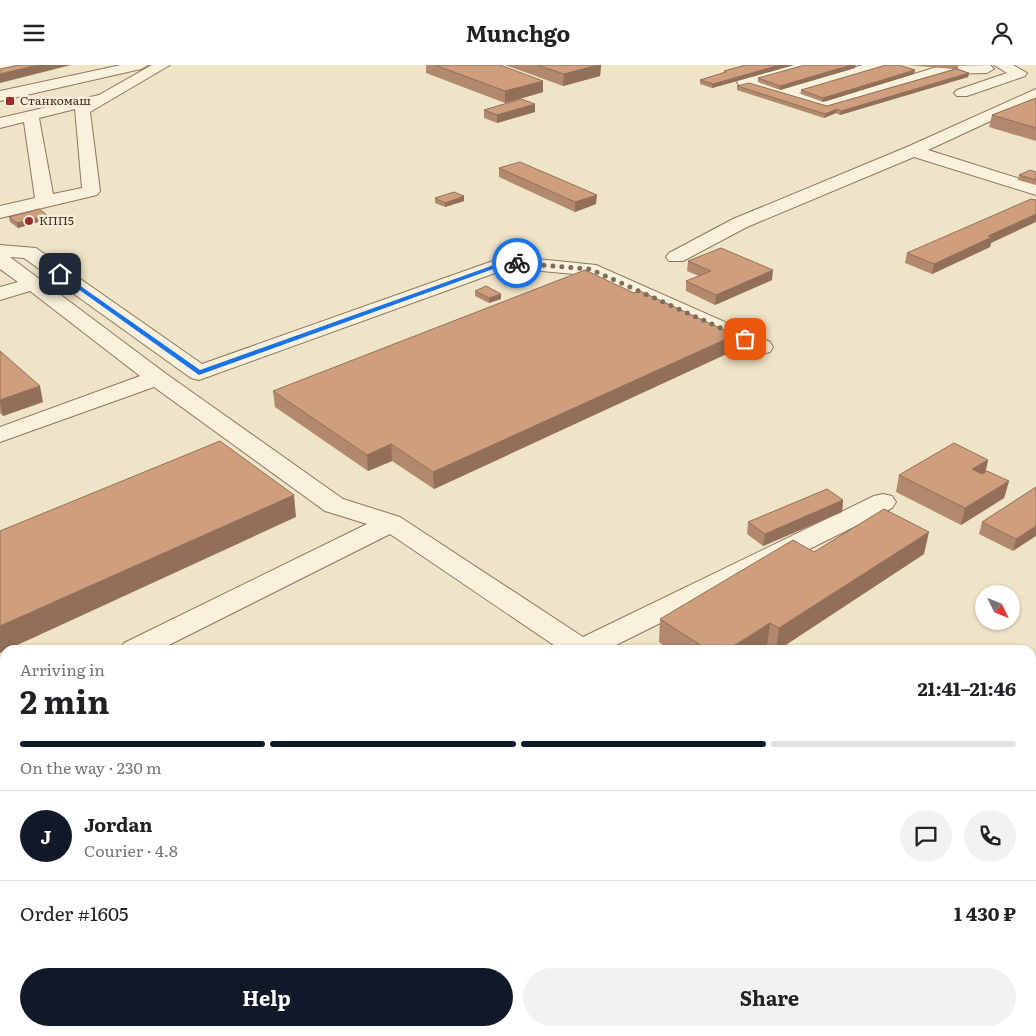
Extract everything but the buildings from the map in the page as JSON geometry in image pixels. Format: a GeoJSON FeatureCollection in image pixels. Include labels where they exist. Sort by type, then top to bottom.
{"type":"FeatureCollection","features":[{"type":"Feature","properties":{"kind":"street"},"geometry":{"type":"LineString","coordinates":[[0,67],[11,65]]}},
{"type":"Feature","properties":{"kind":"street"},"geometry":{"type":"LineString","coordinates":[[0,97],[141,65]]}},
{"type":"Feature","properties":{"kind":"street"},"geometry":{"type":"LineString","coordinates":[[1,209],[44,202],[91,191],[82,110],[163,65]]}},
{"type":"Feature","properties":{"kind":"street"},"geometry":{"type":"LineString","coordinates":[[805,65],[744,82],[826,106],[940,70]]}},
{"type":"Feature","properties":{"kind":"street"},"geometry":{"type":"LineString","coordinates":[[874,65],[940,70],[987,69],[976,65]]}},
{"type":"Feature","properties":{"kind":"street"},"geometry":{"type":"LineString","coordinates":[[783,93],[879,65]]}},
{"type":"Feature","properties":{"kind":"street"},"geometry":{"type":"LineString","coordinates":[[1001,65],[1020,73],[1036,74]]}},
{"type":"Feature","properties":{"kind":"street"},"geometry":{"type":"LineString","coordinates":[[0,74],[28,67]]}},
{"type":"Feature","properties":{"kind":"street"},"geometry":{"type":"LineString","coordinates":[[962,93],[1020,73]]}},
{"type":"Feature","properties":{"kind":"street"},"geometry":{"type":"LineString","coordinates":[[676,257],[740,223],[913,151],[1036,94]]}},
{"type":"Feature","properties":{"kind":"street"},"geometry":{"type":"LineString","coordinates":[[0,123],[102,99]]}},
{"type":"Feature","properties":{"kind":"street"},"geometry":{"type":"LineString","coordinates":[[32,115],[44,202]]}},
{"type":"Feature","properties":{"kind":"street"},"geometry":{"type":"LineString","coordinates":[[913,151],[1036,190]]}},
{"type":"Feature","properties":{"kind":"street"},"geometry":{"type":"LineString","coordinates":[[0,251],[29,252],[199,373],[507,262],[590,269],[762,347]]}},
{"type":"Feature","properties":{"kind":"street"},"geometry":{"type":"LineString","coordinates":[[0,259],[157,378],[334,505],[391,523],[574,645]]}},
{"type":"Feature","properties":{"kind":"street"},"geometry":{"type":"LineString","coordinates":[[0,294],[33,284]]}},
{"type":"Feature","properties":{"kind":"street"},"geometry":{"type":"LineString","coordinates":[[0,435],[157,378]]}},
{"type":"Feature","properties":{"kind":"street"},"geometry":{"type":"LineString","coordinates":[[591,645],[883,502]]}},
{"type":"Feature","properties":{"kind":"street"},"geometry":{"type":"LineString","coordinates":[[145,645],[391,523]]}},
{"type":"Feature","properties":{"kind":"way so far"},"geometry":{"type":"LineString","coordinates":[[517,263],[590,269],[745,339]]}},
{"type":"Feature","properties":{"kind":"place","name":"Станкомаш"},"geometry":{"type":"Point","coordinates":[10,101]}},
{"type":"Feature","properties":{"kind":"place","name":"КПП5"},"geometry":{"type":"Point","coordinates":[29,221]}},
{"type":"Feature","properties":{"kind":"route"},"geometry":{"type":"LineString","coordinates":[[60,274],[199,373],[507,262],[517,263]]}}]}
